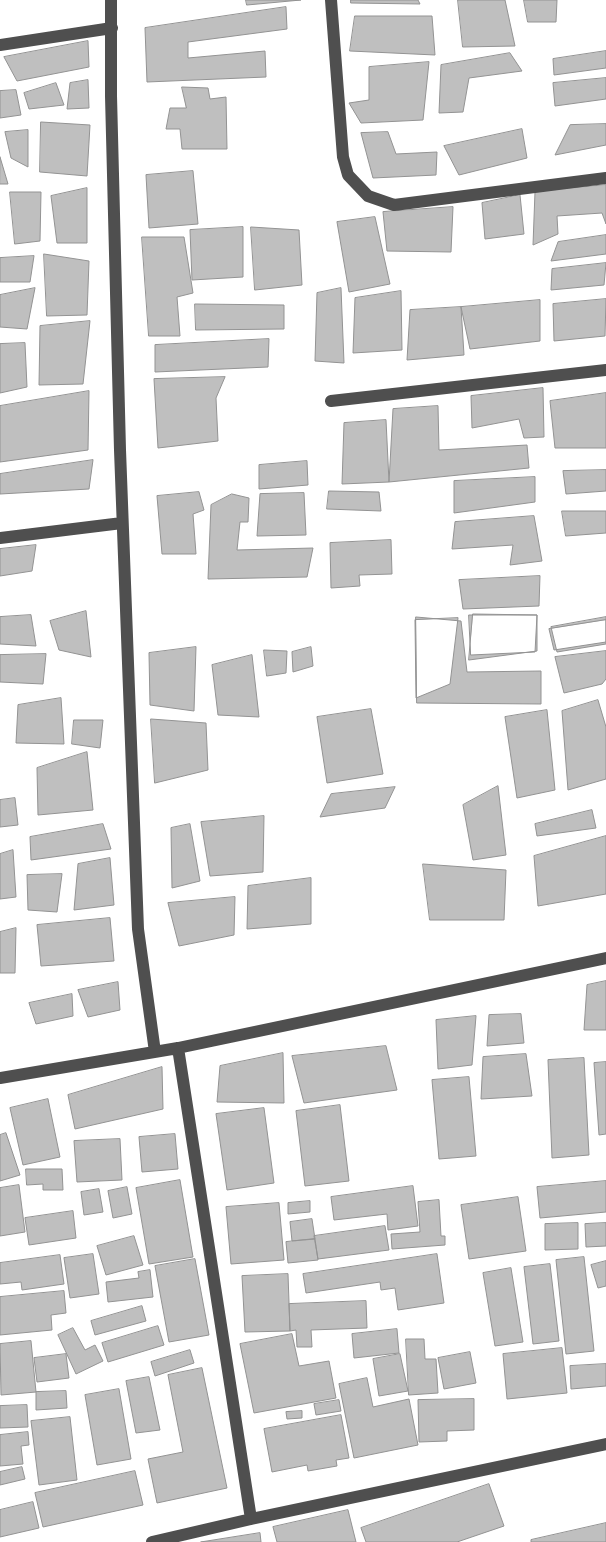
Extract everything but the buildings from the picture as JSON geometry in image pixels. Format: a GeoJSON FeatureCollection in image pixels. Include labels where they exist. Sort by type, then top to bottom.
{"type":"FeatureCollection","features":[{"type":"Feature","properties":{"kind":"street"},"geometry":{"type":"LineString","coordinates":[[111,0],[111,96],[122,523],[138,928],[155,1052]]}},
{"type":"Feature","properties":{"kind":"street"},"geometry":{"type":"LineString","coordinates":[[331,0],[343,157],[348,175],[368,196],[394,205],[606,178]]}},
{"type":"Feature","properties":{"kind":"street"},"geometry":{"type":"LineString","coordinates":[[0,45],[112,28]]}},
{"type":"Feature","properties":{"kind":"street"},"geometry":{"type":"LineString","coordinates":[[332,401],[606,370]]}},
{"type":"Feature","properties":{"kind":"street"},"geometry":{"type":"LineString","coordinates":[[0,538],[122,523]]}},
{"type":"Feature","properties":{"kind":"street"},"geometry":{"type":"LineString","coordinates":[[0,1078],[178,1048],[606,958]]}},
{"type":"Feature","properties":{"kind":"street"},"geometry":{"type":"LineString","coordinates":[[178,1048],[251,1519]]}},
{"type":"Feature","properties":{"kind":"street"},"geometry":{"type":"LineString","coordinates":[[152,1542],[251,1519],[606,1444]]}}]}
